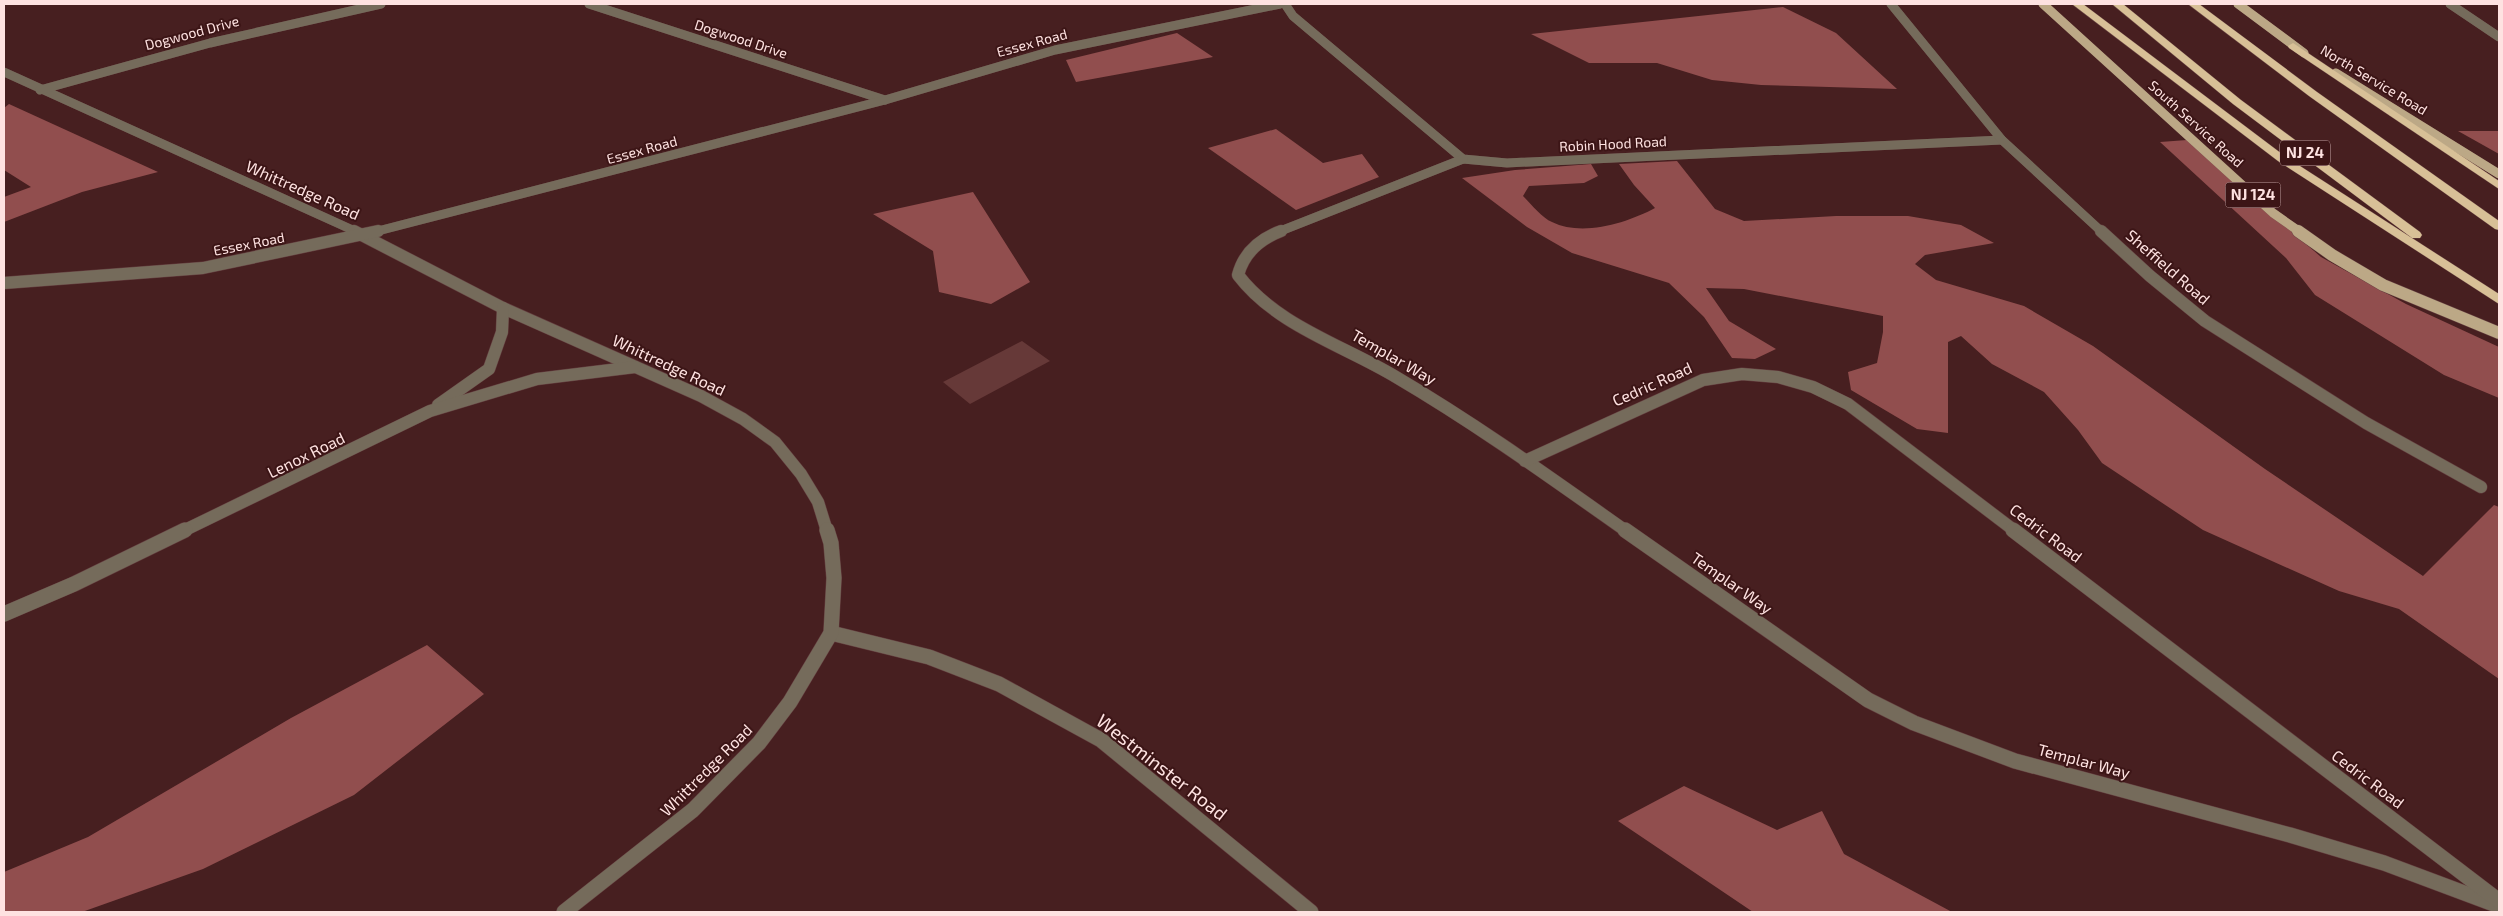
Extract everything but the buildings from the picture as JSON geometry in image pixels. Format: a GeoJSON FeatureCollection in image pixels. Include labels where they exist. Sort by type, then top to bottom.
{"type":"FeatureCollection","features":[{"type":"Feature","properties":{"kind":"highway"},"geometry":{"type":"LineString","coordinates":[[2077,4],[2282,159],[2499,298]]}},
{"type":"Feature","properties":{"kind":"highway","name":"NJ 24"},"geometry":{"type":"LineString","coordinates":[[2117,4],[2237,102],[2499,298]]}},
{"type":"Feature","properties":{"kind":"highway"},"geometry":{"type":"LineString","coordinates":[[2193,4],[2313,94],[2499,226]]}},
{"type":"Feature","properties":{"kind":"highway"},"geometry":{"type":"LineString","coordinates":[[2293,46],[2499,186]]}},
{"type":"Feature","properties":{"kind":"main road","name":"South Service Road"},"geometry":{"type":"LineString","coordinates":[[2043,4],[2273,213],[2325,250],[2383,285],[2499,333]]}},
{"type":"Feature","properties":{"kind":"main road","name":"North Service Road"},"geometry":{"type":"LineString","coordinates":[[2238,4],[2293,46],[2499,174]]}},
{"type":"Feature","properties":{"kind":"street","name":"Dogwood Drive"},"geometry":{"type":"LineString","coordinates":[[40,90],[187,47],[264,28],[381,4]]}},
{"type":"Feature","properties":{"kind":"street","name":"Dogwood Drive"},"geometry":{"type":"LineString","coordinates":[[589,4],[885,100]]}},
{"type":"Feature","properties":{"kind":"street","name":"Essex Road"},"geometry":{"type":"LineString","coordinates":[[4,283],[202,268],[363,235],[425,221],[885,100],[1055,50],[1280,4]]}},
{"type":"Feature","properties":{"kind":"street"},"geometry":{"type":"LineString","coordinates":[[1285,4],[1293,16],[1463,160]]}},
{"type":"Feature","properties":{"kind":"street","name":"Sheffield Road"},"geometry":{"type":"LineString","coordinates":[[1891,4],[2002,140],[2150,276],[2205,321],[2366,423],[2481,487]]}},
{"type":"Feature","properties":{"kind":"street"},"geometry":{"type":"LineString","coordinates":[[2450,4],[2499,37]]}},
{"type":"Feature","properties":{"kind":"street","name":"Whittredge Road"},"geometry":{"type":"LineString","coordinates":[[4,72],[40,90],[363,235],[503,308],[701,396],[744,419],[775,442],[801,474],[818,502],[831,543],[834,578],[831,633],[790,702],[759,743],[693,810],[564,912]]}},
{"type":"Feature","properties":{"kind":"street","name":"Robin Hood Road"},"geometry":{"type":"LineString","coordinates":[[1463,160],[1507,163],[2002,140]]}},
{"type":"Feature","properties":{"kind":"street","name":"Templar Way"},"geometry":{"type":"LineString","coordinates":[[1463,160],[1271,235],[1247,253],[1240,264],[1238,275],[1244,287],[1286,317],[1396,377],[1525,461],[1868,700],[1914,723],[2015,760],[2290,834],[2384,863],[2499,906]]}},
{"type":"Feature","properties":{"kind":"street"},"geometry":{"type":"LineString","coordinates":[[430,411],[488,369],[502,332],[503,308]]}},
{"type":"Feature","properties":{"kind":"street","name":"Lenox Road"},"geometry":{"type":"LineString","coordinates":[[4,614],[74,584],[430,411],[537,379],[636,367]]}},
{"type":"Feature","properties":{"kind":"street","name":"Cedric Road"},"geometry":{"type":"LineString","coordinates":[[1525,461],[1703,380],[1742,373],[1764,374],[1819,388],[1848,404],[2499,901]]}},
{"type":"Feature","properties":{"kind":"street","name":"Westminster Road"},"geometry":{"type":"LineString","coordinates":[[831,633],[929,657],[999,684],[1101,740],[1311,912]]}},
{"type":"Feature","properties":{"kind":"shaded area"},"geometry":{"type":"Polygon","coordinates":[[[1783,7],[1836,33],[1897,89],[1761,85],[1712,80],[1657,63],[1589,63],[1531,34],[1783,7]]]}},
{"type":"Feature","properties":{"kind":"shaded area"},"geometry":{"type":"Polygon","coordinates":[[[1177,33],[1213,57],[1076,82],[1066,60],[1177,33]]]}},
{"type":"Feature","properties":{"kind":"shaded area"},"geometry":{"type":"Polygon","coordinates":[[[9,104],[158,172],[82,192],[4,222],[4,197],[31,187],[4,170],[4,108],[9,104]]]}},
{"type":"Feature","properties":{"kind":"shaded area"},"geometry":{"type":"Polygon","coordinates":[[[1276,129],[1323,163],[1362,154],[1379,177],[1296,210],[1208,148],[1276,129]]]}},
{"type":"Feature","properties":{"kind":"shaded area"},"geometry":{"type":"Polygon","coordinates":[[[2458,131],[2499,131],[2499,154],[2458,131]]]}},
{"type":"Feature","properties":{"kind":"shaded area"},"geometry":{"type":"Polygon","coordinates":[[[2187,140],[2321,257],[2406,304],[2499,347],[2499,398],[2444,375],[2315,295],[2286,258],[2160,142],[2187,140]]]}},
{"type":"Feature","properties":{"kind":"shaded area"},"geometry":{"type":"Polygon","coordinates":[[[1677,161],[1715,209],[1744,221],[1836,216],[1908,216],[1961,225],[1994,243],[1925,255],[1915,264],[1936,280],[2024,306],[2093,346],[2265,469],[2423,576],[2494,505],[2499,507],[2499,679],[2399,609],[2339,591],[2203,530],[2102,463],[2078,430],[2044,392],[1992,364],[1961,336],[1948,342],[1948,433],[1917,429],[1851,390],[1848,372],[1877,363],[1883,332],[1883,316],[1744,289],[1706,288],[1729,321],[1776,349],[1755,359],[1732,358],[1704,317],[1669,283],[1572,253],[1527,227],[1462,178],[1515,170],[1591,164],[1598,176],[1584,183],[1529,186],[1523,196],[1552,222],[1564,226],[1590,228],[1631,219],[1655,208],[1634,185],[1619,164],[1677,161]]]}},
{"type":"Feature","properties":{"kind":"shaded area"},"geometry":{"type":"Polygon","coordinates":[[[973,192],[1030,282],[991,304],[939,292],[933,251],[873,214],[973,192]]]}},
{"type":"Feature","properties":{"kind":"shaded area"},"geometry":{"type":"Polygon","coordinates":[[[1022,341],[1050,361],[970,404],[943,382],[1022,341]]]}},
{"type":"Feature","properties":{"kind":"shaded area"},"geometry":{"type":"Polygon","coordinates":[[[427,645],[484,694],[354,795],[203,869],[82,912],[4,912],[4,872],[88,837],[291,718],[427,645]]]}},
{"type":"Feature","properties":{"kind":"shaded area"},"geometry":{"type":"Polygon","coordinates":[[[1684,786],[1777,830],[1822,811],[1844,854],[1952,912],[1753,912],[1618,821],[1684,786]]]}}]}
